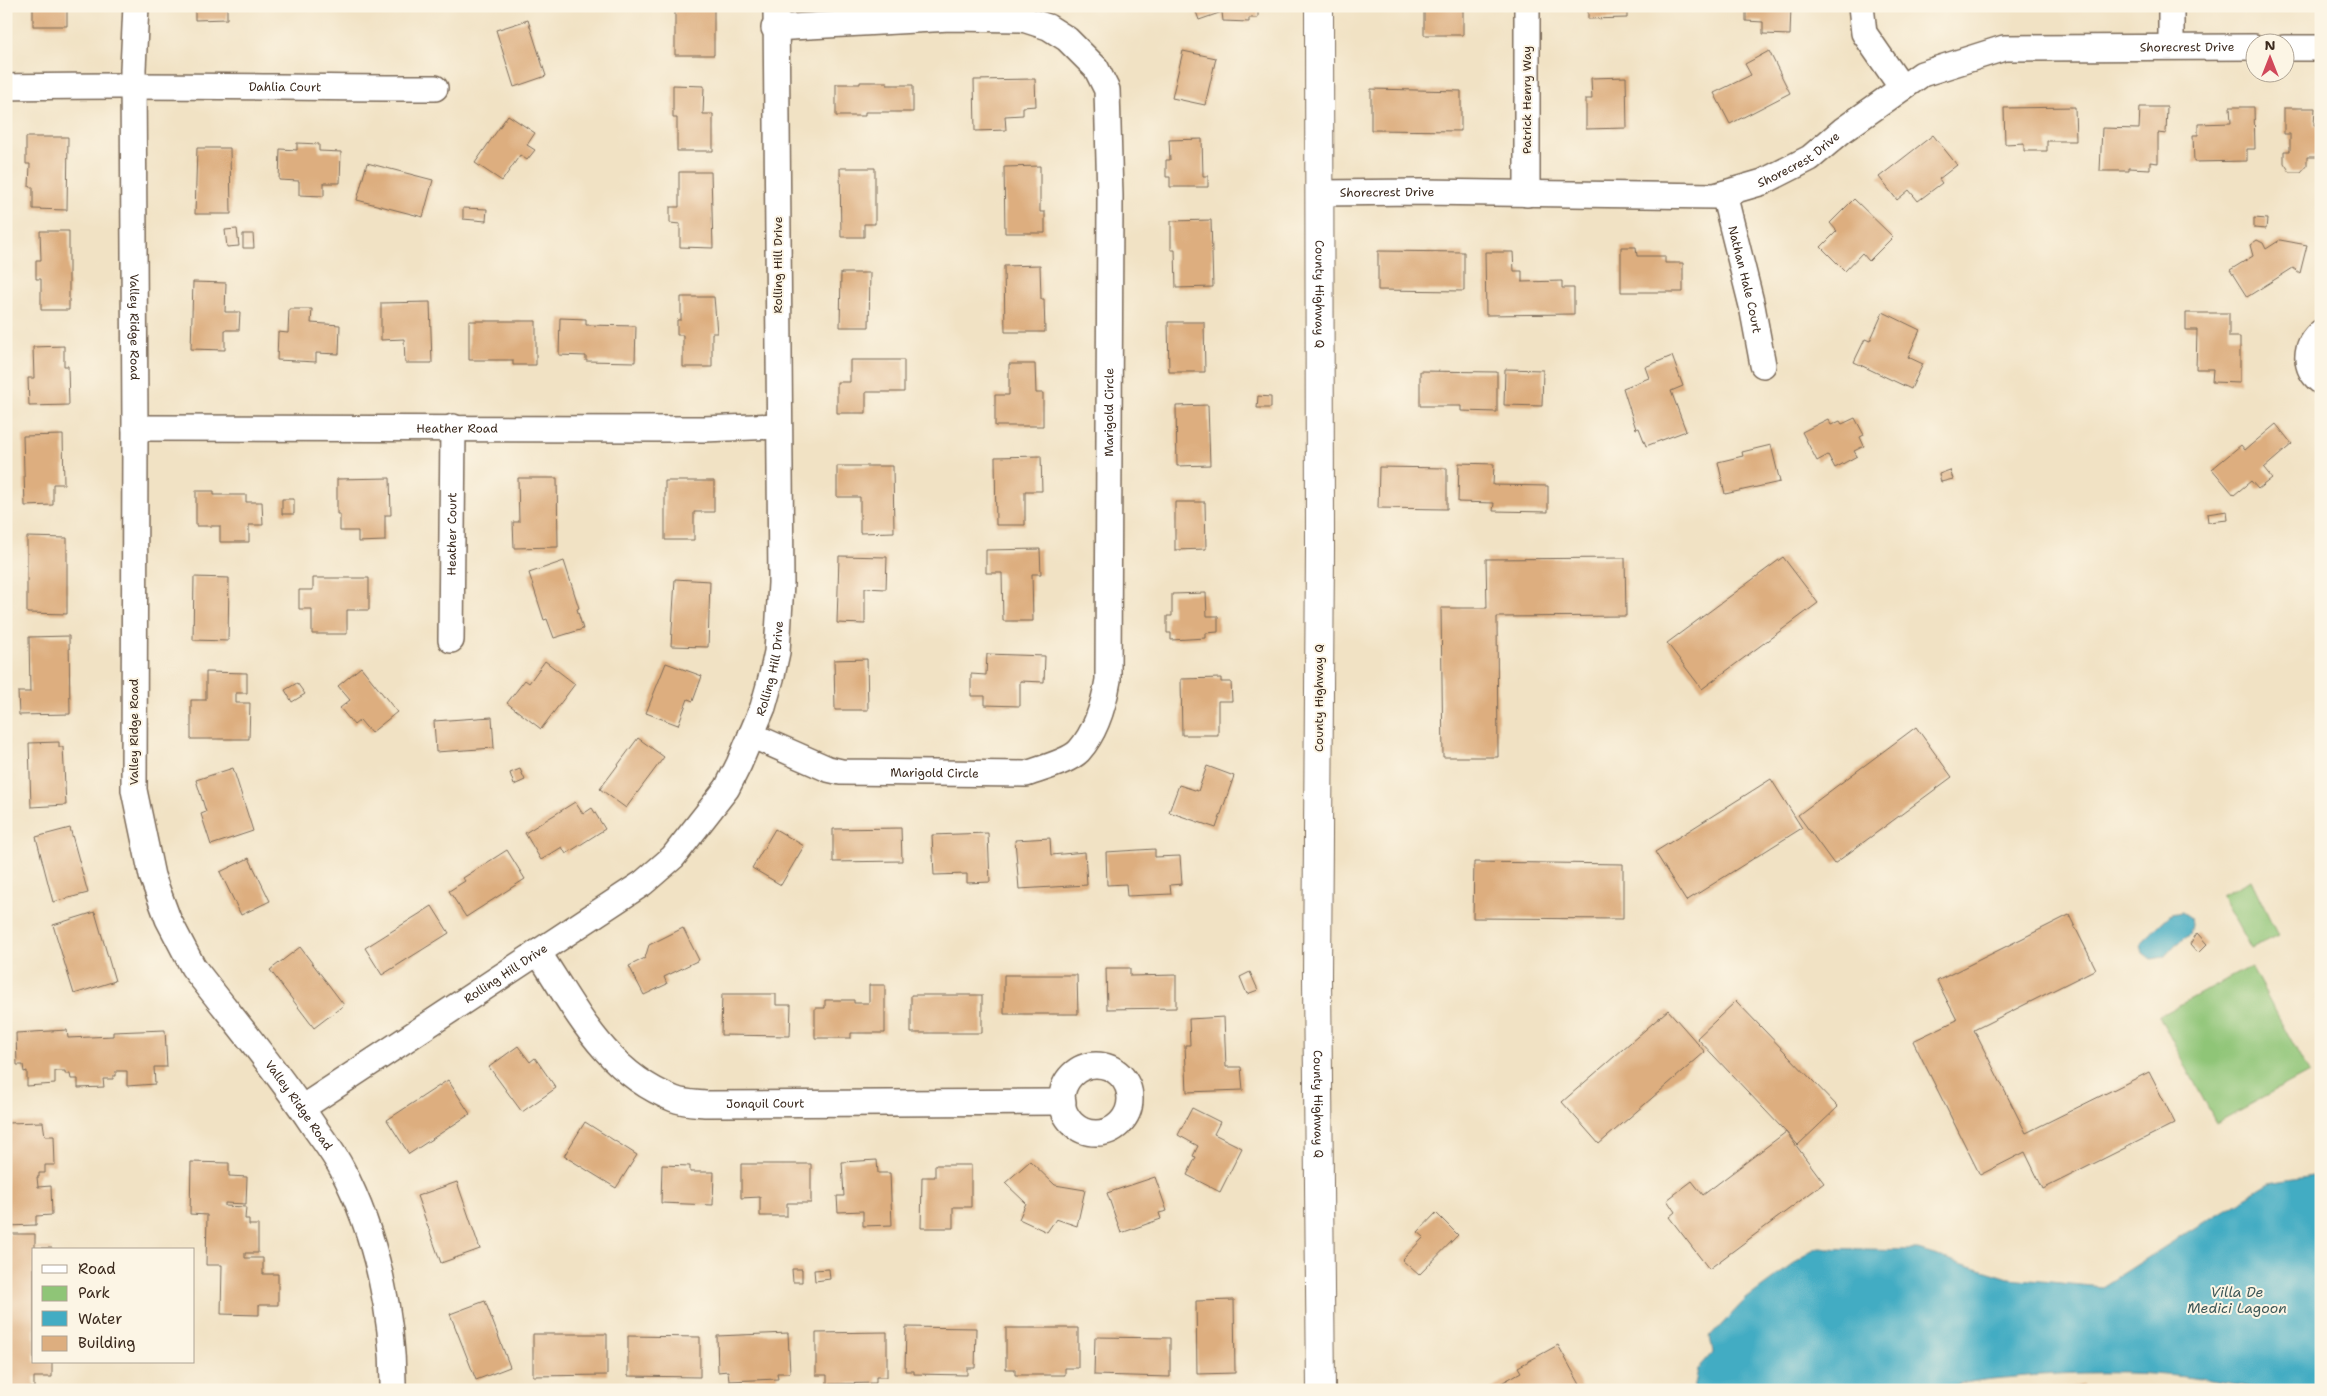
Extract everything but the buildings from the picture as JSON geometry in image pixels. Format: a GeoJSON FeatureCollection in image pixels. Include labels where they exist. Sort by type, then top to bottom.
{"type":"FeatureCollection","features":[{"type":"Feature","properties":{"kind":"main road","name":"County Highway Q"},"geometry":{"type":"LineString","coordinates":[[1319,6],[1320,548],[1317,988],[1321,1390]]}},
{"type":"Feature","properties":{"kind":"street","name":"Valley Ridge Road"},"geometry":{"type":"LineString","coordinates":[[136,6],[133,85],[135,428],[134,790],[152,876],[168,919],[193,967],[302,1108],[342,1168],[377,1262],[390,1334],[393,1390]]}},
{"type":"Feature","properties":{"kind":"street","name":"Patrick Henry Way"},"geometry":{"type":"LineString","coordinates":[[1527,194],[1528,6]]}},
{"type":"Feature","properties":{"kind":"street"},"geometry":{"type":"LineString","coordinates":[[1861,6],[1864,33],[1902,88]]}},
{"type":"Feature","properties":{"kind":"street"},"geometry":{"type":"LineString","coordinates":[[2171,6],[2171,46]]}},
{"type":"Feature","properties":{"kind":"street","name":"Rolling Hill Drive"},"geometry":{"type":"LineString","coordinates":[[302,1108],[643,883],[673,857],[727,788],[751,735],[763,707],[777,652],[781,583],[775,17]]}},
{"type":"Feature","properties":{"kind":"street","name":"Marigold Circle"},"geometry":{"type":"LineString","coordinates":[[751,735],[828,769],[841,772],[1026,774],[1054,764],[1078,752],[1094,727],[1104,700],[1108,680],[1110,196],[1107,90],[1096,68],[1067,39],[1048,27],[1023,19],[775,17]]}},
{"type":"Feature","properties":{"kind":"street","name":"Shorecrest Drive"},"geometry":{"type":"LineString","coordinates":[[1319,193],[1715,196],[1763,182],[1810,158],[1843,130],[1922,74],[2004,48],[2244,47]]}},
{"type":"Feature","properties":{"kind":"street"},"geometry":{"type":"LineString","coordinates":[[2294,48],[2321,48]]}},
{"type":"Feature","properties":{"kind":"street","name":"Dahlia Court"},"geometry":{"type":"LineString","coordinates":[[6,87],[133,85],[261,88],[435,88]]}},
{"type":"Feature","properties":{"kind":"street","name":"Nathan Hale Court"},"geometry":{"type":"LineString","coordinates":[[1724,194],[1752,306],[1764,364]]}},
{"type":"Feature","properties":{"kind":"street"},"geometry":{"type":"LineString","coordinates":[[2321,332],[2312,340],[2307,359],[2310,369],[2321,382]]}},
{"type":"Feature","properties":{"kind":"street","name":"Heather Road"},"geometry":{"type":"LineString","coordinates":[[135,428],[453,427],[704,429],[779,426]]}},
{"type":"Feature","properties":{"kind":"street","name":"Heather Court"},"geometry":{"type":"LineString","coordinates":[[451,640],[453,427]]}},
{"type":"Feature","properties":{"kind":"street","name":"Jonquil Court"},"geometry":{"type":"LineString","coordinates":[[538,952],[600,1046],[645,1086],[676,1100],[705,1104],[1063,1102]]}},
{"type":"Feature","properties":{"kind":"green space"},"geometry":{"type":"Polygon","coordinates":[[[2251,880],[2278,936],[2251,949],[2221,895],[2251,880]]]}},
{"type":"Feature","properties":{"kind":"green space"},"geometry":{"type":"Polygon","coordinates":[[[2251,966],[2309,1073],[2216,1123],[2159,1016],[2251,966]]]}},
{"type":"Feature","properties":{"kind":"water"},"geometry":{"type":"Polygon","coordinates":[[[2182,912],[2191,918],[2190,935],[2176,944],[2164,957],[2151,959],[2143,953],[2141,945],[2144,939],[2171,914],[2182,912]]]}},
{"type":"Feature","properties":{"kind":"water","name":"Villa De Medici Lagoon"},"geometry":{"type":"Polygon","coordinates":[[[2312,1176],[2321,1179],[2321,1387],[2294,1390],[2276,1389],[2170,1375],[2099,1373],[2051,1374],[1989,1379],[1966,1383],[1945,1390],[1694,1390],[1698,1369],[1713,1352],[1710,1337],[1746,1299],[1815,1248],[1918,1250],[2009,1278],[2102,1287],[2270,1183],[2312,1176]]]}}]}
